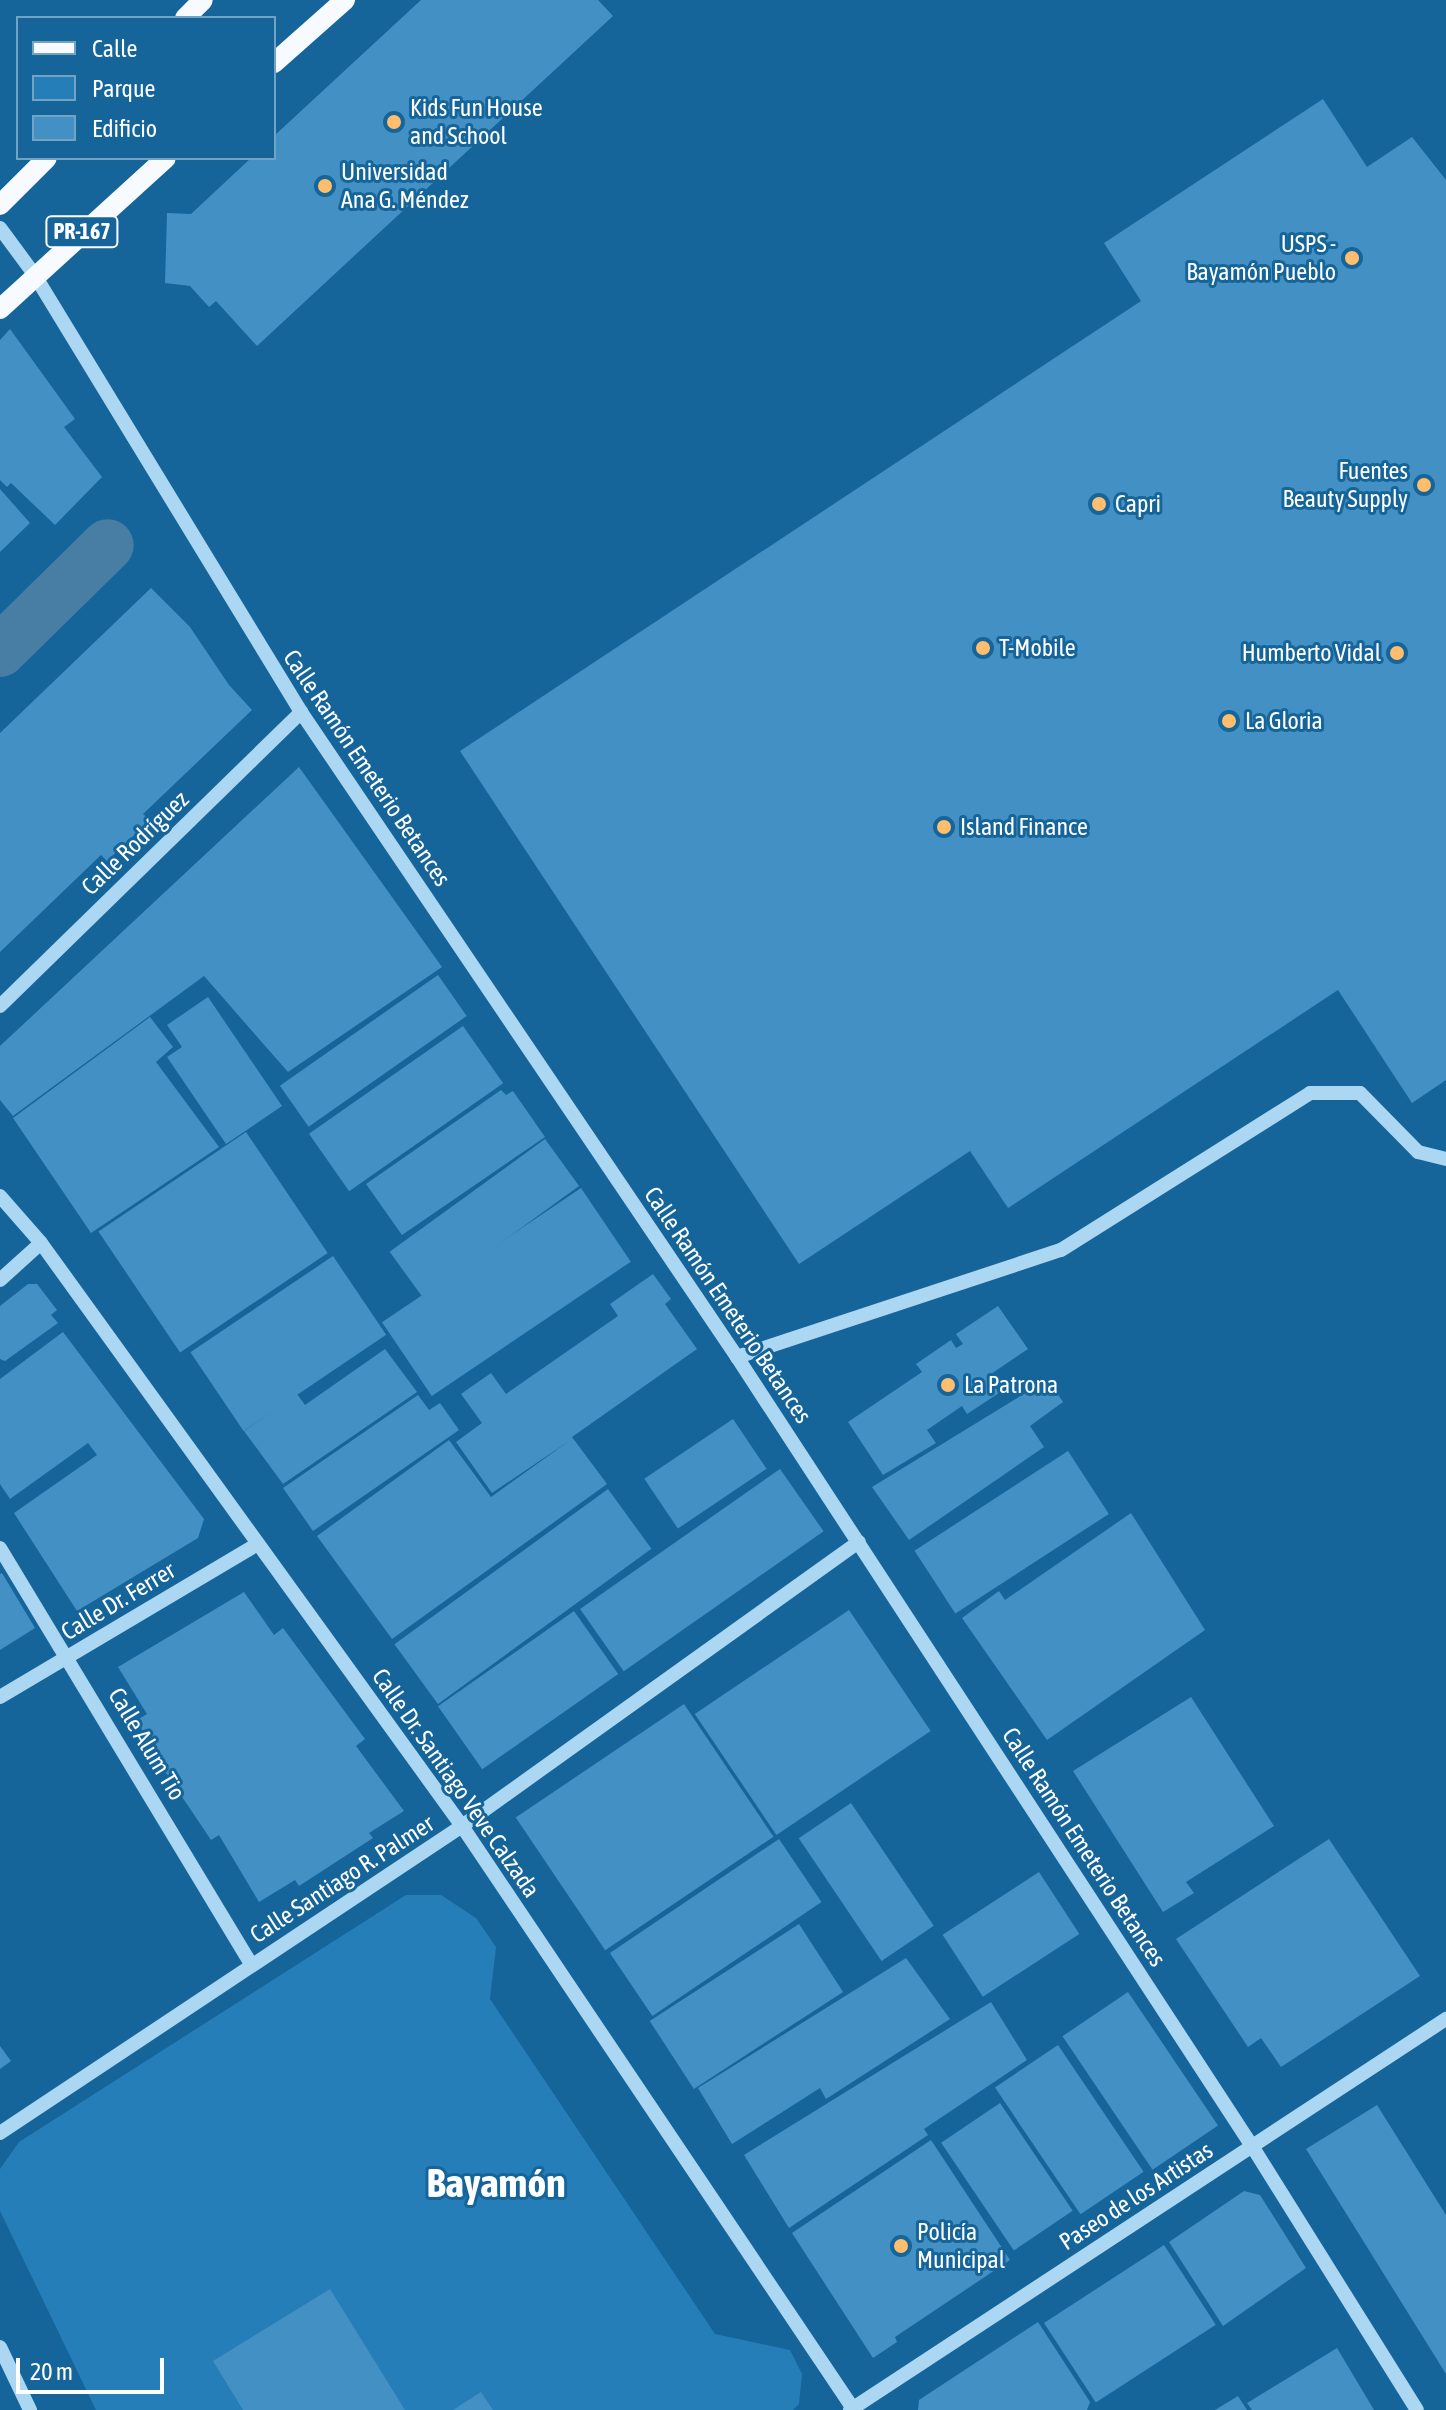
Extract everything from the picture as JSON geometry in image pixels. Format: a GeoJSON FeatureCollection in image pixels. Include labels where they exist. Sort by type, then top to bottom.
{"type":"FeatureCollection","features":[{"type":"Feature","properties":{"kind":"main road"},"geometry":{"type":"LineString","coordinates":[[187,16],[203,0]]}},
{"type":"Feature","properties":{"kind":"main road"},"geometry":{"type":"LineString","coordinates":[[276,61],[345,0]]}},
{"type":"Feature","properties":{"kind":"main road"},"geometry":{"type":"LineString","coordinates":[[0,205],[45,160]]}},
{"type":"Feature","properties":{"kind":"main road","name":"PR-167"},"geometry":{"type":"LineString","coordinates":[[0,309],[34,274],[164,160]]}},
{"type":"Feature","properties":{"kind":"street","name":"Calle Ramón Emeterio Betances"},"geometry":{"type":"LineString","coordinates":[[0,228],[34,274],[301,712],[859,1542],[1252,2146],[1417,2410]]}},
{"type":"Feature","properties":{"kind":"street","name":"Calle Rodríguez"},"geometry":{"type":"LineString","coordinates":[[0,1006],[301,712]]}},
{"type":"Feature","properties":{"kind":"street"},"geometry":{"type":"LineString","coordinates":[[737,1357],[1061,1250],[1310,1093],[1360,1093],[1418,1152],[1446,1159]]}},
{"type":"Feature","properties":{"kind":"street","name":"Calle Dr. Santiago Veve Calzada"},"geometry":{"type":"LineString","coordinates":[[0,1196],[41,1243],[462,1826],[852,2409]]}},
{"type":"Feature","properties":{"kind":"street"},"geometry":{"type":"LineString","coordinates":[[0,1280],[41,1243]]}},
{"type":"Feature","properties":{"kind":"street","name":"Calle Santiago R. Palmer"},"geometry":{"type":"LineString","coordinates":[[0,2133],[462,1826],[859,1542]]}},
{"type":"Feature","properties":{"kind":"street","name":"Calle Dr. Ferrer"},"geometry":{"type":"LineString","coordinates":[[0,1697],[258,1544]]}},
{"type":"Feature","properties":{"kind":"street","name":"Calle Alum Tio"},"geometry":{"type":"LineString","coordinates":[[0,1548],[69,1656],[252,1965]]}},
{"type":"Feature","properties":{"kind":"street","name":"Paseo de los Artistas"},"geometry":{"type":"LineString","coordinates":[[852,2409],[1446,2019]]}},
{"type":"Feature","properties":{"kind":"street"},"geometry":{"type":"LineString","coordinates":[[0,2347],[30,2410]]}},
{"type":"Feature","properties":{"kind":"green space"},"geometry":{"type":"Polygon","coordinates":[[[406,1895],[441,1895],[476,1918],[496,1947],[490,1999],[715,2334],[790,2350],[802,2374],[799,2404],[793,2410],[96,2410],[0,2211],[0,2169],[19,2142],[406,1895]]]}},
{"type":"Feature","properties":{"kind":"building","name":"Universidad Ana G. Méndez"},"geometry":{"type":"Polygon","coordinates":[[[421,0],[598,0],[613,16],[257,346],[216,301],[209,307],[190,286],[165,283],[167,213],[191,214],[249,160],[276,160],[276,134],[421,0]]]}},
{"type":"Feature","properties":{"kind":"building"},"geometry":{"type":"Polygon","coordinates":[[[1323,99],[1367,167],[1412,137],[1446,180],[1446,1080],[1412,1103],[1338,990],[1008,1208],[970,1151],[799,1264],[460,751],[1141,301],[1104,243],[1323,99]]]}},
{"type":"Feature","properties":{"kind":"building"},"geometry":{"type":"Polygon","coordinates":[[[10,329],[75,419],[64,427],[102,477],[55,525],[11,483],[7,487],[0,480],[0,340],[10,329]]]}},
{"type":"Feature","properties":{"kind":"building"},"geometry":{"type":"Polygon","coordinates":[[[0,489],[30,523],[0,552],[0,489]]]}},
{"type":"Feature","properties":{"kind":"building"},"geometry":{"type":"Polygon","coordinates":[[[151,588],[190,627],[229,685],[252,710],[143,814],[150,820],[107,861],[101,855],[0,952],[0,733],[151,588]]]}},
{"type":"Feature","properties":{"kind":"building"},"geometry":{"type":"Polygon","coordinates":[[[299,767],[442,967],[288,1072],[204,976],[13,1116],[0,1100],[0,1046],[299,767]]]}},
{"type":"Feature","properties":{"kind":"building"},"geometry":{"type":"Polygon","coordinates":[[[438,975],[467,1016],[309,1127],[280,1086],[438,975]]]}},
{"type":"Feature","properties":{"kind":"building"},"geometry":{"type":"Polygon","coordinates":[[[208,997],[282,1106],[226,1144],[167,1057],[182,1047],[167,1025],[208,997]]]}},
{"type":"Feature","properties":{"kind":"building"},"geometry":{"type":"Polygon","coordinates":[[[150,1017],[173,1047],[156,1062],[219,1147],[91,1233],[13,1118],[150,1017]]]}},
{"type":"Feature","properties":{"kind":"building"},"geometry":{"type":"Polygon","coordinates":[[[463,1026],[503,1083],[349,1191],[309,1134],[463,1026]]]}},
{"type":"Feature","properties":{"kind":"building"},"geometry":{"type":"Polygon","coordinates":[[[501,1090],[506,1095],[513,1091],[545,1137],[402,1235],[366,1184],[501,1090]]]}},
{"type":"Feature","properties":{"kind":"building"},"geometry":{"type":"Polygon","coordinates":[[[246,1132],[328,1253],[180,1353],[98,1232],[246,1132]]]}},
{"type":"Feature","properties":{"kind":"building"},"geometry":{"type":"Polygon","coordinates":[[[545,1139],[579,1186],[424,1299],[390,1252],[545,1139]]]}},
{"type":"Feature","properties":{"kind":"building"},"geometry":{"type":"Polygon","coordinates":[[[581,1188],[631,1262],[432,1396],[382,1322],[581,1188]]]}},
{"type":"Feature","properties":{"kind":"building"},"geometry":{"type":"Polygon","coordinates":[[[333,1256],[386,1335],[244,1431],[190,1352],[333,1256]]]}},
{"type":"Feature","properties":{"kind":"building"},"geometry":{"type":"Polygon","coordinates":[[[653,1274],[671,1299],[665,1304],[697,1349],[572,1437],[607,1484],[392,1639],[317,1536],[449,1440],[491,1497],[569,1441],[492,1493],[456,1442],[482,1423],[461,1394],[491,1373],[506,1394],[618,1316],[610,1304],[653,1274]]]}},
{"type":"Feature","properties":{"kind":"building"},"geometry":{"type":"Polygon","coordinates":[[[28,1284],[37,1284],[57,1310],[51,1315],[58,1323],[5,1361],[0,1359],[0,1306],[28,1284]]]}},
{"type":"Feature","properties":{"kind":"building","name":"La Patrona"},"geometry":{"type":"Polygon","coordinates":[[[998,1306],[1028,1349],[988,1376],[999,1393],[967,1414],[962,1406],[927,1430],[936,1443],[883,1475],[848,1422],[922,1372],[916,1364],[951,1340],[956,1348],[963,1344],[956,1334],[998,1306]]]}},
{"type":"Feature","properties":{"kind":"building"},"geometry":{"type":"Polygon","coordinates":[[[63,1332],[204,1519],[198,1538],[77,1611],[14,1513],[97,1455],[88,1443],[10,1499],[0,1484],[0,1379],[63,1332]]]}},
{"type":"Feature","properties":{"kind":"building"},"geometry":{"type":"Polygon","coordinates":[[[385,1349],[417,1392],[283,1484],[244,1431],[297,1394],[305,1405],[385,1349]]]}},
{"type":"Feature","properties":{"kind":"building"},"geometry":{"type":"Polygon","coordinates":[[[1048,1379],[1063,1402],[1030,1426],[1044,1447],[909,1540],[872,1487],[1048,1379]]]}},
{"type":"Feature","properties":{"kind":"building"},"geometry":{"type":"Polygon","coordinates":[[[418,1395],[429,1410],[440,1403],[459,1430],[313,1531],[283,1488],[418,1395]]]}},
{"type":"Feature","properties":{"kind":"building"},"geometry":{"type":"Polygon","coordinates":[[[733,1419],[767,1469],[678,1529],[644,1479],[733,1419]]]}},
{"type":"Feature","properties":{"kind":"building"},"geometry":{"type":"Polygon","coordinates":[[[1068,1451],[1109,1514],[955,1614],[915,1551],[1068,1451]]]}},
{"type":"Feature","properties":{"kind":"building"},"geometry":{"type":"Polygon","coordinates":[[[780,1469],[824,1531],[624,1671],[580,1609],[780,1469]]]}},
{"type":"Feature","properties":{"kind":"building"},"geometry":{"type":"Polygon","coordinates":[[[608,1489],[651,1549],[438,1704],[394,1644],[608,1489]]]}},
{"type":"Feature","properties":{"kind":"building"},"geometry":{"type":"Polygon","coordinates":[[[1131,1513],[1205,1630],[1047,1740],[962,1618],[999,1591],[1005,1600],[1131,1513]]]}},
{"type":"Feature","properties":{"kind":"building"},"geometry":{"type":"Polygon","coordinates":[[[0,1574],[35,1628],[0,1650],[0,1574]]]}},
{"type":"Feature","properties":{"kind":"building"},"geometry":{"type":"Polygon","coordinates":[[[244,1592],[274,1635],[283,1628],[365,1739],[356,1746],[404,1811],[369,1833],[373,1838],[299,1886],[295,1880],[259,1902],[219,1835],[211,1840],[158,1761],[137,1720],[147,1714],[118,1667],[244,1592]]]}},
{"type":"Feature","properties":{"kind":"building"},"geometry":{"type":"Polygon","coordinates":[[[849,1610],[931,1731],[776,1835],[695,1714],[849,1610]]]}},
{"type":"Feature","properties":{"kind":"building"},"geometry":{"type":"Polygon","coordinates":[[[574,1611],[618,1674],[482,1769],[438,1706],[574,1611]]]}},
{"type":"Feature","properties":{"kind":"building"},"geometry":{"type":"Polygon","coordinates":[[[1191,1697],[1274,1826],[1186,1882],[1194,1893],[1163,1912],[1073,1771],[1191,1697]]]}},
{"type":"Feature","properties":{"kind":"building"},"geometry":{"type":"Polygon","coordinates":[[[684,1704],[773,1837],[605,1950],[516,1818],[684,1704]]]}},
{"type":"Feature","properties":{"kind":"building"},"geometry":{"type":"Polygon","coordinates":[[[851,1803],[934,1926],[882,1961],[799,1838],[851,1803]]]}},
{"type":"Feature","properties":{"kind":"building"},"geometry":{"type":"Polygon","coordinates":[[[779,1839],[821,1902],[652,2016],[610,1953],[779,1839]]]}},
{"type":"Feature","properties":{"kind":"building"},"geometry":{"type":"Polygon","coordinates":[[[1329,1839],[1420,1976],[1281,2067],[1261,2038],[1248,2047],[1176,1939],[1329,1839]]]}},
{"type":"Feature","properties":{"kind":"building"},"geometry":{"type":"Polygon","coordinates":[[[1039,1872],[1079,1934],[983,1997],[943,1935],[1039,1872]]]}},
{"type":"Feature","properties":{"kind":"building"},"geometry":{"type":"Polygon","coordinates":[[[799,1924],[843,1992],[694,2089],[650,2021],[799,1924]]]}},
{"type":"Feature","properties":{"kind":"building"},"geometry":{"type":"Polygon","coordinates":[[[906,1958],[950,2019],[826,2099],[820,2088],[732,2144],[698,2088],[906,1958]]]}},
{"type":"Feature","properties":{"kind":"building"},"geometry":{"type":"Polygon","coordinates":[[[1128,1992],[1218,2125],[1153,2170],[1063,2036],[1128,1992]]]}},
{"type":"Feature","properties":{"kind":"building"},"geometry":{"type":"Polygon","coordinates":[[[991,2002],[1027,2060],[924,2129],[928,2135],[789,2228],[744,2155],[991,2002]]]}},
{"type":"Feature","properties":{"kind":"building"},"geometry":{"type":"Polygon","coordinates":[[[1058,2045],[1144,2172],[1081,2214],[995,2087],[1058,2045]]]}},
{"type":"Feature","properties":{"kind":"building"},"geometry":{"type":"Polygon","coordinates":[[[0,2046],[11,2061],[0,2069],[0,2046]]]}},
{"type":"Feature","properties":{"kind":"building"},"geometry":{"type":"Polygon","coordinates":[[[1000,2103],[1073,2211],[1014,2250],[941,2143],[1000,2103]]]}},
{"type":"Feature","properties":{"kind":"building"},"geometry":{"type":"Polygon","coordinates":[[[1377,2105],[1446,2215],[1446,2374],[1306,2149],[1377,2105]]]}},
{"type":"Feature","properties":{"kind":"building","name":"Policía Municipal"},"geometry":{"type":"Polygon","coordinates":[[[931,2140],[1010,2260],[895,2337],[897,2342],[873,2358],[792,2233],[931,2140]]]}},
{"type":"Feature","properties":{"kind":"building"},"geometry":{"type":"Polygon","coordinates":[[[1244,2191],[1260,2195],[1306,2268],[1223,2326],[1169,2242],[1244,2191]]]}},
{"type":"Feature","properties":{"kind":"building"},"geometry":{"type":"Polygon","coordinates":[[[1164,2245],[1216,2325],[1096,2403],[1044,2323],[1164,2245]]]}},
{"type":"Feature","properties":{"kind":"building"},"geometry":{"type":"Polygon","coordinates":[[[330,2289],[405,2410],[243,2410],[213,2361],[330,2289]]]}},
{"type":"Feature","properties":{"kind":"building"},"geometry":{"type":"Polygon","coordinates":[[[1038,2322],[1090,2402],[1087,2410],[918,2410],[919,2400],[1038,2322]]]}},
{"type":"Feature","properties":{"kind":"building"},"geometry":{"type":"Polygon","coordinates":[[[1337,2348],[1374,2410],[1252,2410],[1247,2403],[1337,2348]]]}},
{"type":"Feature","properties":{"kind":"building"},"geometry":{"type":"Polygon","coordinates":[[[481,2392],[493,2410],[453,2410],[481,2392]]]}},
{"type":"Feature","properties":{"kind":"building"},"geometry":{"type":"Polygon","coordinates":[[[1238,2396],[1247,2410],[1215,2410],[1238,2396]]]}},
{"type":"Feature","properties":{"kind":"waterway"},"geometry":{"type":"LineString","coordinates":[[0,651],[108,545]]}},
{"type":"Feature","properties":{"kind":"place","name":"Kids Fun House and School"},"geometry":{"type":"Point","coordinates":[394,122]}},
{"type":"Feature","properties":{"kind":"place","name":"Universidad Ana G. Méndez"},"geometry":{"type":"Point","coordinates":[325,186]}},
{"type":"Feature","properties":{"kind":"place","name":"USPS - Bayamón Pueblo"},"geometry":{"type":"Point","coordinates":[1352,258]}},
{"type":"Feature","properties":{"kind":"place","name":"Fuentes Beauty Supply"},"geometry":{"type":"Point","coordinates":[1424,485]}},
{"type":"Feature","properties":{"kind":"place","name":"Capri"},"geometry":{"type":"Point","coordinates":[1099,504]}},
{"type":"Feature","properties":{"kind":"place","name":"T-Mobile"},"geometry":{"type":"Point","coordinates":[983,648]}},
{"type":"Feature","properties":{"kind":"place","name":"Humberto Vidal"},"geometry":{"type":"Point","coordinates":[1397,653]}},
{"type":"Feature","properties":{"kind":"place","name":"La Gloria"},"geometry":{"type":"Point","coordinates":[1229,721]}},
{"type":"Feature","properties":{"kind":"place","name":"Island Finance"},"geometry":{"type":"Point","coordinates":[944,827]}},
{"type":"Feature","properties":{"kind":"place","name":"La Patrona"},"geometry":{"type":"Point","coordinates":[948,1385]}},
{"type":"Feature","properties":{"kind":"place","name":"Policía Municipal"},"geometry":{"type":"Point","coordinates":[901,2246]}},
{"type":"Feature","properties":{"kind":"district","name":"Bayamón"},"geometry":{"type":"Point","coordinates":[496,2183]}}]}
